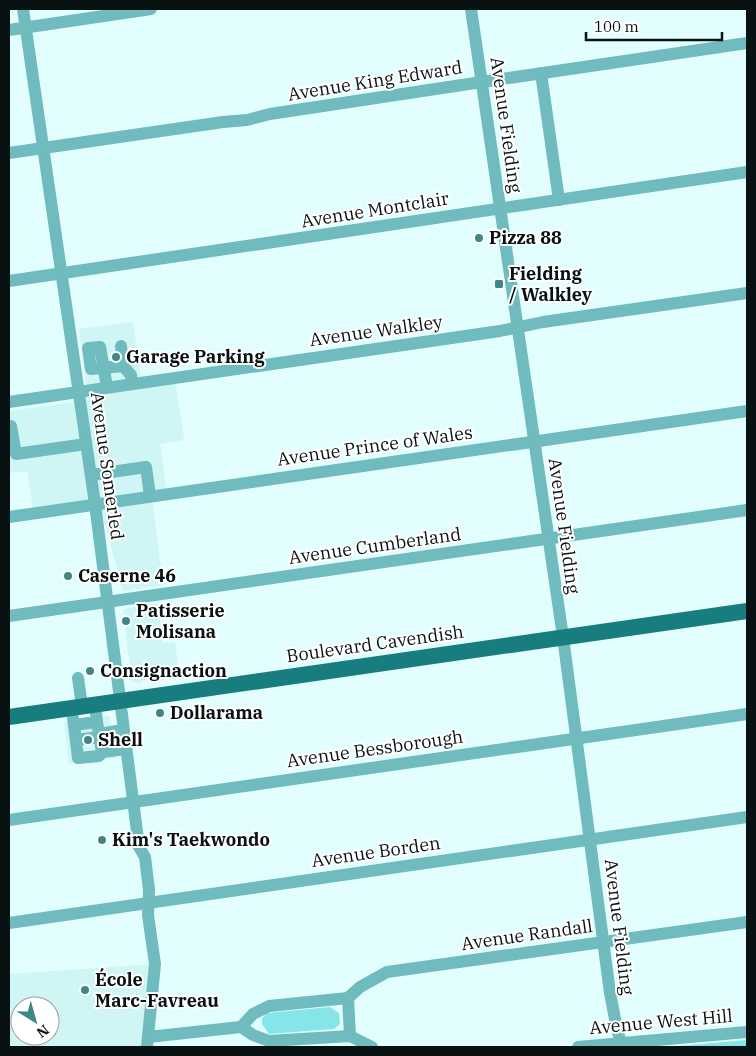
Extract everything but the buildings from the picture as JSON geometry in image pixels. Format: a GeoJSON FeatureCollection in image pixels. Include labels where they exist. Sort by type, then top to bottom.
{"type":"FeatureCollection","features":[{"type":"Feature","properties":{"kind":"main road","name":"Boulevard Cavendish"},"geometry":{"type":"LineString","coordinates":[[9,717],[747,611]]}},
{"type":"Feature","properties":{"kind":"street","name":"Avenue Somerled"},"geometry":{"type":"LineString","coordinates":[[23,9],[91,475],[139,847],[145,856],[149,890],[148,915],[155,964],[147,1042]]}},
{"type":"Feature","properties":{"kind":"street"},"geometry":{"type":"LineString","coordinates":[[9,30],[150,9]]}},
{"type":"Feature","properties":{"kind":"street","name":"Avenue Fielding"},"geometry":{"type":"LineString","coordinates":[[471,9],[563,637],[603,942],[612,1003],[622,1045]]}},
{"type":"Feature","properties":{"kind":"street","name":"Avenue King Edward"},"geometry":{"type":"LineString","coordinates":[[9,153],[247,120],[270,114],[747,43]]}},
{"type":"Feature","properties":{"kind":"street"},"geometry":{"type":"LineString","coordinates":[[541,73],[559,200]]}},
{"type":"Feature","properties":{"kind":"street","name":"Avenue Montclair"},"geometry":{"type":"LineString","coordinates":[[9,281],[747,172]]}},
{"type":"Feature","properties":{"kind":"street","name":"Avenue Walkley"},"geometry":{"type":"LineString","coordinates":[[9,402],[518,328],[543,322],[747,292]]}},
{"type":"Feature","properties":{"kind":"street"},"geometry":{"type":"LineString","coordinates":[[121,346],[123,366],[131,375],[132,384]]}},
{"type":"Feature","properties":{"kind":"street"},"geometry":{"type":"LineString","coordinates":[[73,349],[100,347],[98,369],[107,387]]}},
{"type":"Feature","properties":{"kind":"street"},"geometry":{"type":"LineString","coordinates":[[76,371],[123,366]]}},
{"type":"Feature","properties":{"kind":"street","name":"Avenue Prince of Wales"},"geometry":{"type":"LineString","coordinates":[[9,517],[534,440],[747,411]]}},
{"type":"Feature","properties":{"kind":"street"},"geometry":{"type":"LineString","coordinates":[[12,426],[12,455],[86,444]]}},
{"type":"Feature","properties":{"kind":"street"},"geometry":{"type":"LineString","coordinates":[[91,475],[146,467],[150,496]]}},
{"type":"Feature","properties":{"kind":"street","name":"Avenue Cumberland"},"geometry":{"type":"LineString","coordinates":[[9,616],[747,510]]}},
{"type":"Feature","properties":{"kind":"street"},"geometry":{"type":"LineString","coordinates":[[78,678],[83,706],[99,731],[102,752]]}},
{"type":"Feature","properties":{"kind":"street"},"geometry":{"type":"LineString","coordinates":[[83,706],[74,725],[78,758],[99,756],[102,752],[126,749]]}},
{"type":"Feature","properties":{"kind":"street","name":"Avenue Bessborough"},"geometry":{"type":"LineString","coordinates":[[9,820],[747,714]]}},
{"type":"Feature","properties":{"kind":"street"},"geometry":{"type":"LineString","coordinates":[[74,725],[99,731],[123,730]]}},
{"type":"Feature","properties":{"kind":"street"},"geometry":{"type":"LineString","coordinates":[[76,740],[99,731]]}},
{"type":"Feature","properties":{"kind":"street","name":"Avenue Borden"},"geometry":{"type":"LineString","coordinates":[[9,922],[747,817]]}},
{"type":"Feature","properties":{"kind":"street","name":"Avenue Randall"},"geometry":{"type":"LineString","coordinates":[[348,998],[360,987],[387,972],[747,922]]}},
{"type":"Feature","properties":{"kind":"street"},"geometry":{"type":"LineString","coordinates":[[147,1042],[241,1027],[253,1014],[269,1006],[348,998],[350,1036]]}},
{"type":"Feature","properties":{"kind":"street"},"geometry":{"type":"LineString","coordinates":[[241,1027],[253,1035],[269,1041],[350,1036],[372,1047]]}},
{"type":"Feature","properties":{"kind":"street","name":"Avenue West Hill"},"geometry":{"type":"LineString","coordinates":[[578,1047],[622,1045],[747,1032]]}},
{"type":"Feature","properties":{"kind":"shaded area"},"geometry":{"type":"Polygon","coordinates":[[[133,322],[142,388],[176,384],[184,440],[160,444],[167,493],[152,496],[163,585],[123,591],[99,501],[33,510],[27,471],[9,473],[9,411],[88,400],[79,329],[133,322]]]}},
{"type":"Feature","properties":{"kind":"shaded area"},"geometry":{"type":"Polygon","coordinates":[[[158,603],[163,643],[175,642],[180,677],[147,682],[146,680],[141,681],[141,683],[135,683],[132,681],[123,611],[127,608],[158,603]]]}},
{"type":"Feature","properties":{"kind":"shaded area"},"geometry":{"type":"Polygon","coordinates":[[[108,716],[110,719],[116,758],[69,764],[64,722],[108,716]]]}},
{"type":"Feature","properties":{"kind":"shaded area","name":"École Marc-Favreau"},"geometry":{"type":"Polygon","coordinates":[[[155,964],[147,1047],[9,1047],[9,974],[155,964]]]}},
{"type":"Feature","properties":{"kind":"shaded area"},"geometry":{"type":"Polygon","coordinates":[[[330,1007],[339,1013],[340,1024],[334,1029],[269,1034],[262,1024],[262,1018],[267,1013],[330,1007]]]}},
{"type":"Feature","properties":{"kind":"shaded area"},"geometry":{"type":"Polygon","coordinates":[[[747,1040],[747,1047],[667,1047],[747,1040]]]}},
{"type":"Feature","properties":{"kind":"place","name":"Pizza 88"},"geometry":{"type":"Point","coordinates":[479,238]}},
{"type":"Feature","properties":{"kind":"place","name":"Fielding / Walkley"},"geometry":{"type":"Point","coordinates":[499,284]}},
{"type":"Feature","properties":{"kind":"place","name":"Garage Parking"},"geometry":{"type":"Point","coordinates":[116,357]}},
{"type":"Feature","properties":{"kind":"place","name":"Caserne 46"},"geometry":{"type":"Point","coordinates":[68,576]}},
{"type":"Feature","properties":{"kind":"place","name":"Patisserie Molisana"},"geometry":{"type":"Point","coordinates":[126,621]}},
{"type":"Feature","properties":{"kind":"place","name":"Consignaction"},"geometry":{"type":"Point","coordinates":[90,671]}},
{"type":"Feature","properties":{"kind":"place","name":"Dollarama"},"geometry":{"type":"Point","coordinates":[160,713]}},
{"type":"Feature","properties":{"kind":"place","name":"Shell"},"geometry":{"type":"Point","coordinates":[88,740]}},
{"type":"Feature","properties":{"kind":"place","name":"Kim's Taekwondo"},"geometry":{"type":"Point","coordinates":[102,840]}},
{"type":"Feature","properties":{"kind":"place","name":"École Marc-Favreau"},"geometry":{"type":"Point","coordinates":[85,990]}}]}
